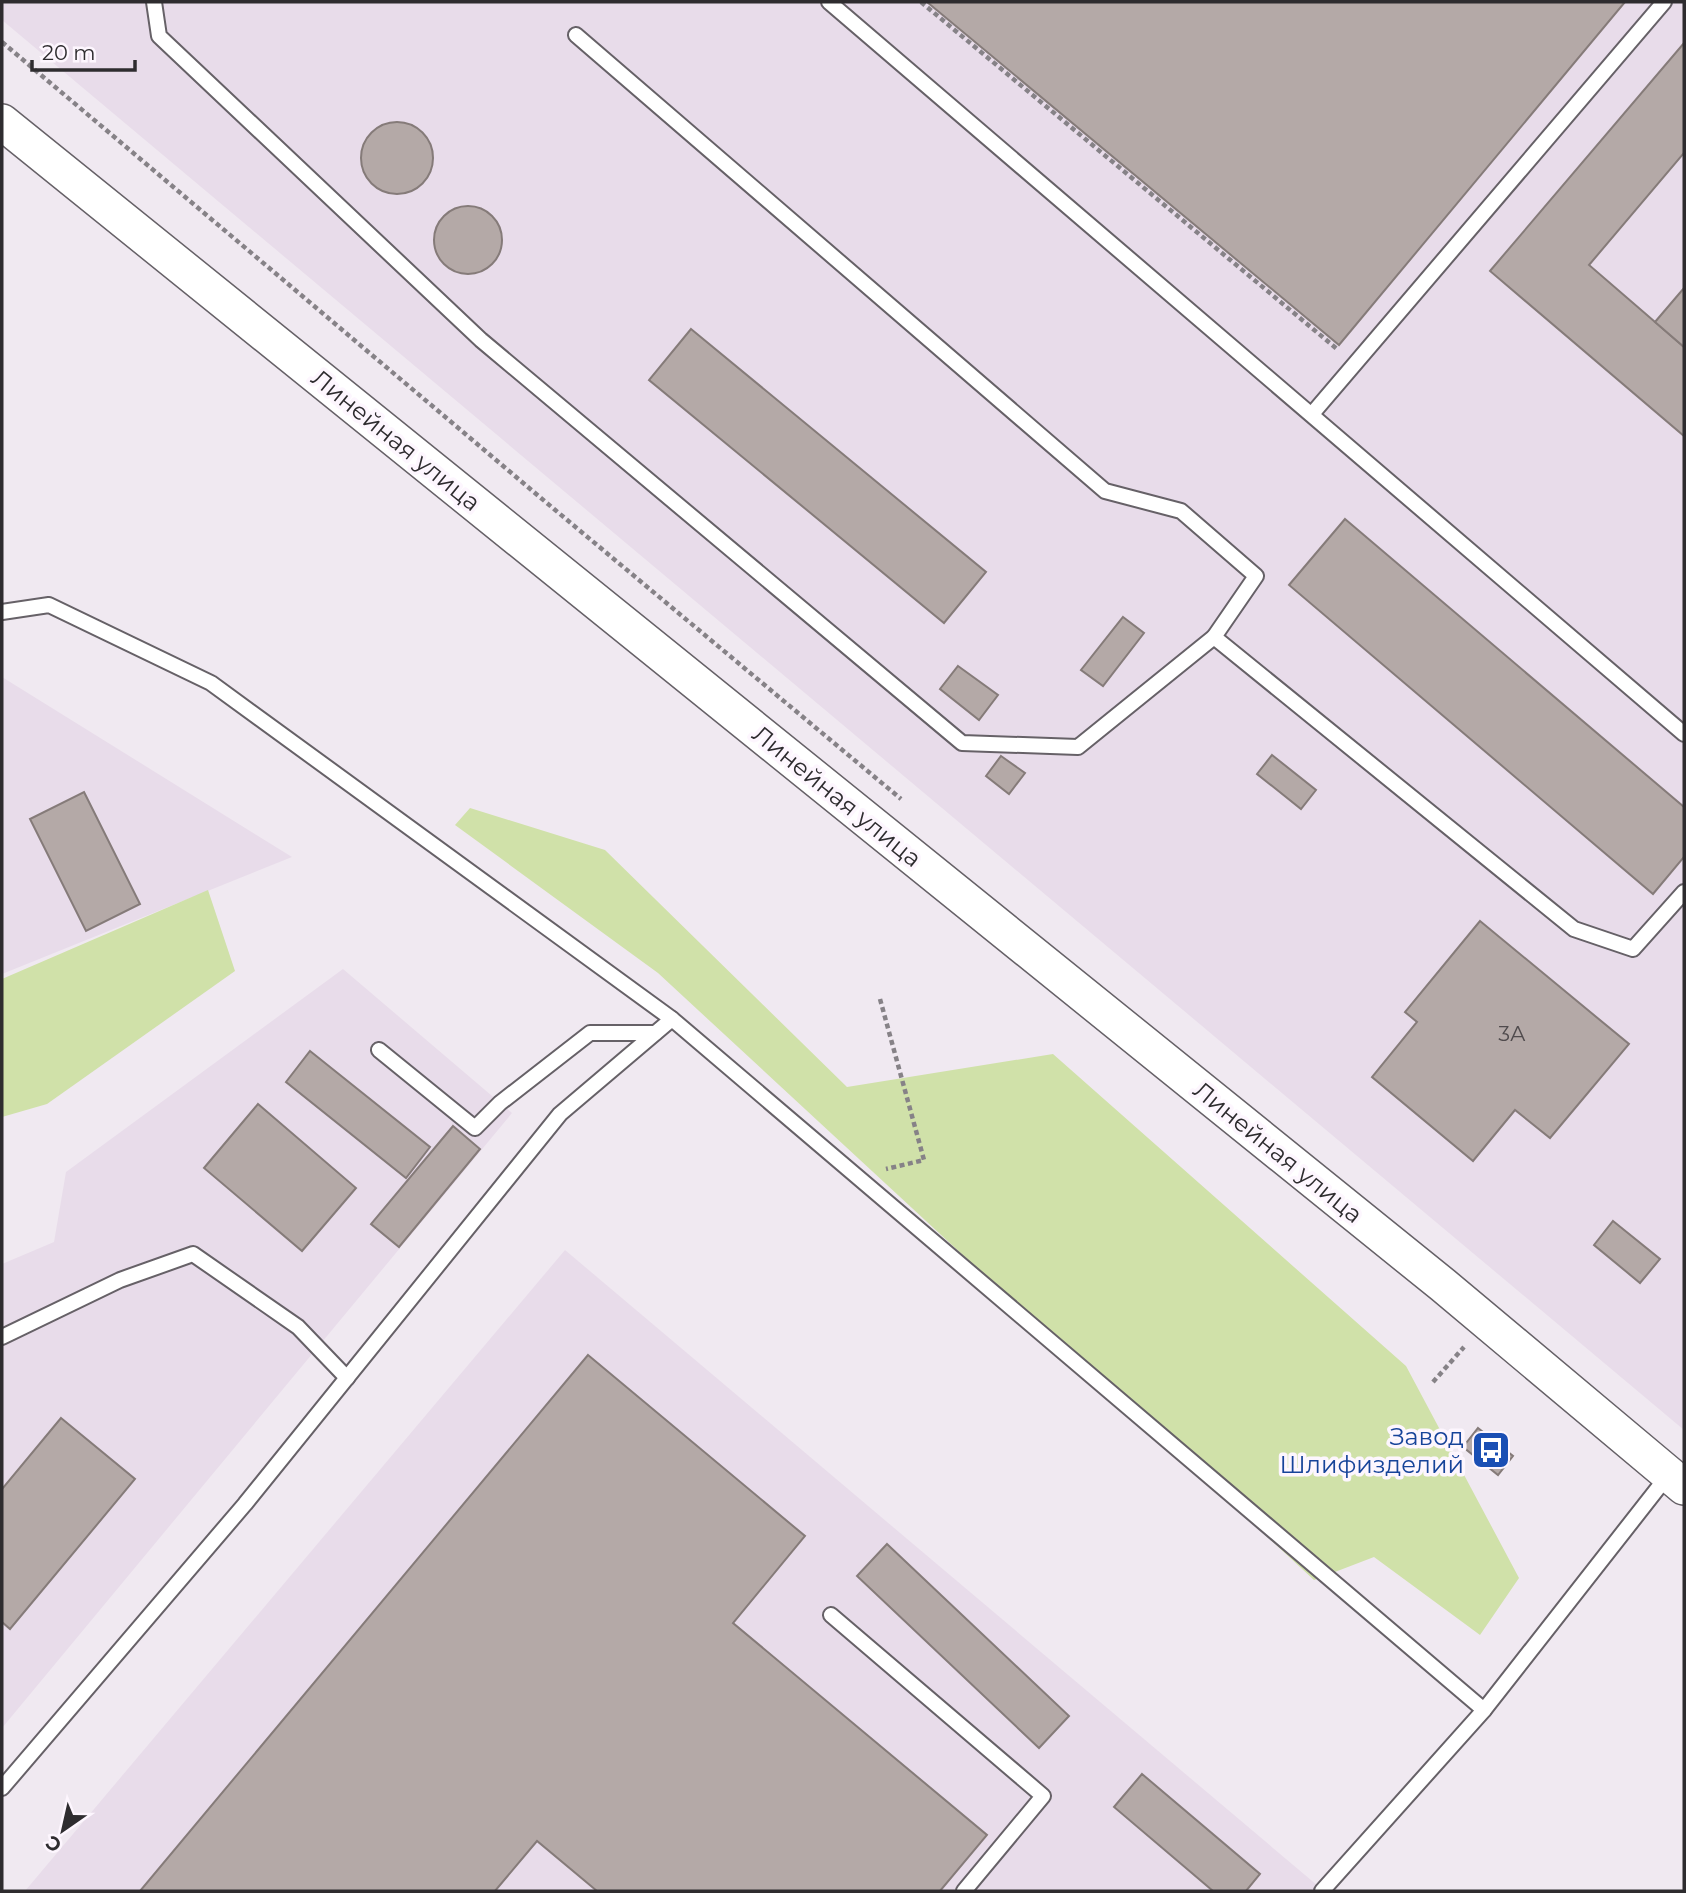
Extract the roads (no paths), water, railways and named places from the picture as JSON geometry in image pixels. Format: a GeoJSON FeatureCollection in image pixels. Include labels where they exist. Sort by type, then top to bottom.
{"type":"FeatureCollection","features":[{"type":"Feature","properties":{"kind":"street","name":"Линейная улица"},"geometry":{"type":"LineString","coordinates":[[2,122],[1470,1306],[1676,1481]]}},
{"type":"Feature","properties":{"kind":"lane"},"geometry":{"type":"LineString","coordinates":[[154,2],[159,37],[481,340],[962,743],[1079,747],[1214,637],[1256,576],[1181,511],[1105,491],[576,35]]}},
{"type":"Feature","properties":{"kind":"lane"},"geometry":{"type":"LineString","coordinates":[[829,2],[1684,734]]}},
{"type":"Feature","properties":{"kind":"lane"},"geometry":{"type":"LineString","coordinates":[[1312,414],[1664,2]]}},
{"type":"Feature","properties":{"kind":"lane"},"geometry":{"type":"LineString","coordinates":[[2,612],[49,605],[211,683],[672,1019],[1484,1710]]}},
{"type":"Feature","properties":{"kind":"lane"},"geometry":{"type":"LineString","coordinates":[[1214,637],[1574,929],[1633,949],[1684,892]]}},
{"type":"Feature","properties":{"kind":"lane"},"geometry":{"type":"LineString","coordinates":[[2,1788],[246,1504],[560,1114],[672,1019]]}},
{"type":"Feature","properties":{"kind":"lane"},"geometry":{"type":"LineString","coordinates":[[379,1050],[475,1128],[500,1103],[590,1033],[655,1033]]}},
{"type":"Feature","properties":{"kind":"lane"},"geometry":{"type":"LineString","coordinates":[[2,1338],[120,1280],[193,1254],[298,1327],[347,1378]]}},
{"type":"Feature","properties":{"kind":"lane"},"geometry":{"type":"LineString","coordinates":[[1322,1891],[1484,1710],[1676,1481]]}},
{"type":"Feature","properties":{"kind":"lane"},"geometry":{"type":"LineString","coordinates":[[831,1615],[1043,1796],[964,1891]]}},
{"type":"Feature","properties":{"kind":"place","name":"Завод Шлифизделий"},"geometry":{"type":"Point","coordinates":[1491,1450]}}]}
